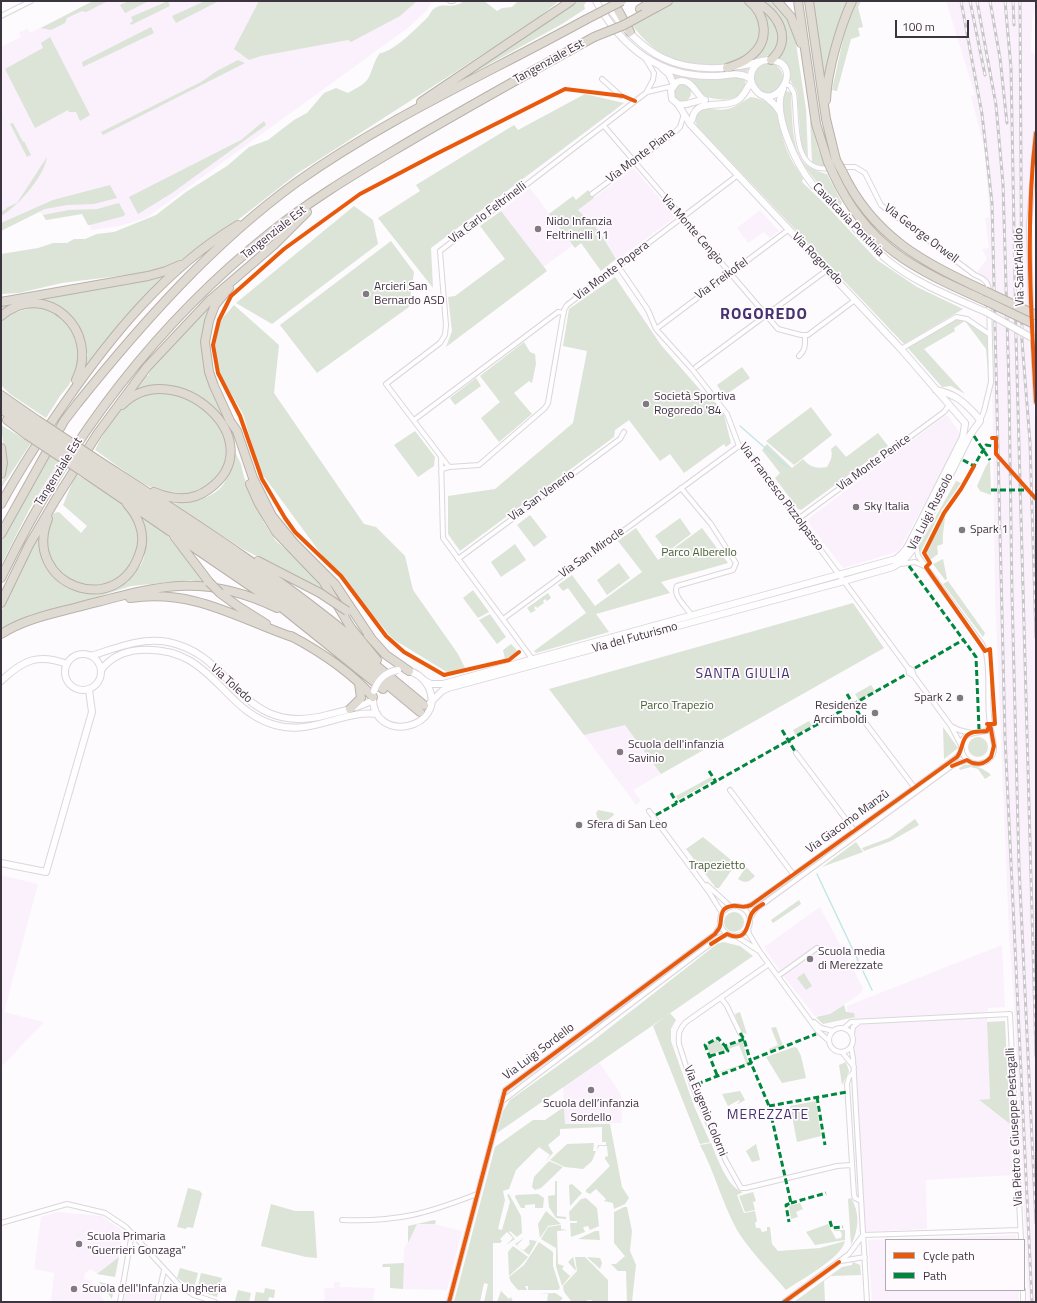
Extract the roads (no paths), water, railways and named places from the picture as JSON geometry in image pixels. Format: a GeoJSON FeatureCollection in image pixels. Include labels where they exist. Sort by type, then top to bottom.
{"type":"FeatureCollection","features":[{"type":"Feature","properties":{"kind":"highway"},"geometry":{"type":"LineString","coordinates":[[398,119],[447,83],[571,1]]}},
{"type":"Feature","properties":{"kind":"highway"},"geometry":{"type":"LineString","coordinates":[[584,20],[609,1]]}},
{"type":"Feature","properties":{"kind":"highway"},"geometry":{"type":"LineString","coordinates":[[613,1],[630,32]]}},
{"type":"Feature","properties":{"kind":"highway","name":"Tangenziale Est"},"geometry":{"type":"LineString","coordinates":[[1,534],[60,428],[77,404],[174,292],[252,216],[321,166],[398,119],[622,1]]}},
{"type":"Feature","properties":{"kind":"highway","name":"Tangenziale Est"},"geometry":{"type":"LineString","coordinates":[[1,578],[34,512],[84,432],[171,323],[188,305],[270,233],[334,188],[436,124],[642,12],[653,1]]}},
{"type":"Feature","properties":{"kind":"highway"},"geometry":{"type":"LineString","coordinates":[[642,12],[668,1]]}},
{"type":"Feature","properties":{"kind":"highway"},"geometry":{"type":"LineString","coordinates":[[727,68],[754,54],[763,39],[764,31],[762,18],[756,7],[749,1]]}},
{"type":"Feature","properties":{"kind":"highway"},"geometry":{"type":"LineString","coordinates":[[754,1],[774,16],[782,33],[781,48],[770,60]]}},
{"type":"Feature","properties":{"kind":"highway"},"geometry":{"type":"LineString","coordinates":[[777,1],[786,10],[794,23],[809,71]]}},
{"type":"Feature","properties":{"kind":"highway"},"geometry":{"type":"LineString","coordinates":[[798,1],[816,124],[828,162],[845,198],[859,219],[891,251],[924,273],[1035,325]]}},
{"type":"Feature","properties":{"kind":"highway"},"geometry":{"type":"LineString","coordinates":[[809,1],[826,119],[836,160],[851,189],[866,211],[902,246],[929,264],[1035,315]]}},
{"type":"Feature","properties":{"kind":"highway"},"geometry":{"type":"LineString","coordinates":[[826,119],[828,84],[841,34],[852,1]]}},
{"type":"Feature","properties":{"kind":"highway"},"geometry":{"type":"LineString","coordinates":[[1,603],[29,545],[56,499],[98,433],[147,367],[210,300],[274,244],[334,188]]}},
{"type":"Feature","properties":{"kind":"highway"},"geometry":{"type":"LineString","coordinates":[[1,504],[18,472],[92,363],[129,319],[186,262],[219,237],[252,216]]}},
{"type":"Feature","properties":{"kind":"highway"},"geometry":{"type":"LineString","coordinates":[[1,302],[148,276],[166,271],[186,262]]}},
{"type":"Feature","properties":{"kind":"highway"},"geometry":{"type":"LineString","coordinates":[[242,272],[215,305],[209,321],[205,342],[209,372],[230,421],[252,488],[270,523],[290,548],[323,581],[351,628],[378,660]]}},
{"type":"Feature","properties":{"kind":"highway"},"geometry":{"type":"LineString","coordinates":[[1,299],[61,291]]}},
{"type":"Feature","properties":{"kind":"highway"},"geometry":{"type":"LineString","coordinates":[[1,316],[9,310],[22,305],[43,305],[62,313],[77,330],[83,349],[81,369],[75,383],[57,409],[53,420]]}},
{"type":"Feature","properties":{"kind":"highway"},"geometry":{"type":"LineString","coordinates":[[91,466],[126,478],[166,497],[181,499],[201,494],[217,482],[228,463],[230,443],[226,428],[218,416],[199,402],[182,394],[160,389],[141,392],[131,398],[98,433]]}},
{"type":"Feature","properties":{"kind":"highway"},"geometry":{"type":"LineString","coordinates":[[1,393],[12,403],[32,427]]}},
{"type":"Feature","properties":{"kind":"highway"},"geometry":{"type":"LineString","coordinates":[[1,402],[32,427],[264,578],[326,624],[426,706]]}},
{"type":"Feature","properties":{"kind":"highway"},"geometry":{"type":"LineString","coordinates":[[1,409],[32,427],[91,466],[273,594],[325,634],[412,706]]}},
{"type":"Feature","properties":{"kind":"highway"},"geometry":{"type":"LineString","coordinates":[[1,415],[20,430]]}},
{"type":"Feature","properties":{"kind":"highway"},"geometry":{"type":"LineString","coordinates":[[1,419],[20,430],[32,427]]}},
{"type":"Feature","properties":{"kind":"highway"},"geometry":{"type":"LineString","coordinates":[[230,421],[237,431],[253,478],[272,516],[294,544],[334,584],[371,638]]}},
{"type":"Feature","properties":{"kind":"highway"},"geometry":{"type":"LineString","coordinates":[[1,448],[3,458],[1,474]]}},
{"type":"Feature","properties":{"kind":"highway"},"geometry":{"type":"LineString","coordinates":[[56,499],[45,526],[43,540],[46,556],[52,569],[63,580],[77,587],[93,590],[107,588],[122,581],[136,566],[142,545],[142,532],[138,518],[129,506],[91,466]]}},
{"type":"Feature","properties":{"kind":"highway"},"geometry":{"type":"LineString","coordinates":[[1,492],[18,472]]}},
{"type":"Feature","properties":{"kind":"highway"},"geometry":{"type":"LineString","coordinates":[[126,478],[246,558],[300,597],[378,660],[399,679],[404,688]]}},
{"type":"Feature","properties":{"kind":"highway"},"geometry":{"type":"LineString","coordinates":[[115,492],[255,588],[392,696],[412,706],[426,706]]}},
{"type":"Feature","properties":{"kind":"highway"},"geometry":{"type":"LineString","coordinates":[[190,520],[254,559],[320,593],[347,611],[389,658],[409,671]]}},
{"type":"Feature","properties":{"kind":"highway"},"geometry":{"type":"LineString","coordinates":[[163,526],[177,541],[209,582],[220,593],[245,611],[319,651],[373,696]]}},
{"type":"Feature","properties":{"kind":"highway"},"geometry":{"type":"LineString","coordinates":[[1,634],[16,624],[30,619],[159,587],[205,586],[232,591],[257,599],[282,610],[300,622]]}},
{"type":"Feature","properties":{"kind":"highway"},"geometry":{"type":"LineString","coordinates":[[96,602],[136,597],[173,596],[201,602],[232,612],[262,627],[295,638]]}},
{"type":"Feature","properties":{"kind":"highway"},"geometry":{"type":"LineString","coordinates":[[352,712],[360,698],[359,683]]}},
{"type":"Feature","properties":{"kind":"street"},"geometry":{"type":"LineString","coordinates":[[1,16],[31,1]]}},
{"type":"Feature","properties":{"kind":"street"},"geometry":{"type":"LineString","coordinates":[[596,1],[620,36],[645,58],[660,65],[696,75],[710,76],[739,74],[751,81],[762,94]]}},
{"type":"Feature","properties":{"kind":"street"},"geometry":{"type":"LineString","coordinates":[[604,1],[614,16],[641,44],[651,51],[679,65],[706,70],[727,68],[770,60],[777,61],[784,68],[787,76],[784,87],[774,95],[762,94],[742,97],[730,103],[699,107],[694,113],[692,120]]}},
{"type":"Feature","properties":{"kind":"street"},"geometry":{"type":"LineString","coordinates":[[645,58],[654,73],[651,85],[647,92]]}},
{"type":"Feature","properties":{"kind":"street"},"geometry":{"type":"LineString","coordinates":[[742,97],[751,81],[754,67],[762,61]]}},
{"type":"Feature","properties":{"kind":"street"},"geometry":{"type":"LineString","coordinates":[[660,65],[669,74],[674,85],[680,81],[687,82],[693,86],[695,91],[704,100]]}},
{"type":"Feature","properties":{"kind":"street"},"geometry":{"type":"LineString","coordinates":[[602,79],[622,96]]}},
{"type":"Feature","properties":{"kind":"street","name":"Via Carlo Feltrinelli"},"geometry":{"type":"LineString","coordinates":[[414,420],[386,384],[437,347],[445,335],[446,325],[439,254],[442,247],[647,92],[674,85]]}},
{"type":"Feature","properties":{"kind":"street","name":"Via Rogoredo"},"geometry":{"type":"LineString","coordinates":[[674,85],[671,96],[695,130],[901,349],[965,424]]}},
{"type":"Feature","properties":{"kind":"street","name":"Via George Orwell"},"geometry":{"type":"LineString","coordinates":[[784,87],[790,86],[794,93],[800,150],[807,161],[822,169],[845,166],[860,169],[865,173],[881,205],[988,283],[990,385],[980,421]]}},
{"type":"Feature","properties":{"kind":"street","name":"Cavalcavia Pontinia"},"geometry":{"type":"LineString","coordinates":[[784,87],[779,96],[781,114],[791,149],[806,176],[868,243],[910,276],[986,312],[1035,339]]}},
{"type":"Feature","properties":{"kind":"street","name":"Via Rogoredo"},"geometry":{"type":"LineString","coordinates":[[695,91],[695,96],[691,103],[692,120],[695,130]]}},
{"type":"Feature","properties":{"kind":"street","name":"Cavalcavia Pontinia"},"geometry":{"type":"LineString","coordinates":[[762,94],[775,105],[781,114]]}},
{"type":"Feature","properties":{"kind":"street"},"geometry":{"type":"LineString","coordinates":[[678,104],[684,105],[704,100],[720,104]]}},
{"type":"Feature","properties":{"kind":"street","name":"Via Monte Piana"},"geometry":{"type":"LineString","coordinates":[[592,194],[675,132],[680,127],[684,114]]}},
{"type":"Feature","properties":{"kind":"street","name":"Via Monte Cengio"},"geometry":{"type":"LineString","coordinates":[[604,126],[766,316],[783,331],[805,336]]}},
{"type":"Feature","properties":{"kind":"street","name":"Via Sant'Arialdo"},"geometry":{"type":"LineString","coordinates":[[1036,133],[1030,226],[1030,283],[1036,402]]}},
{"type":"Feature","properties":{"kind":"street","name":"Via Monte Popera"},"geometry":{"type":"LineString","coordinates":[[414,420],[558,312],[564,313],[568,304],[738,175]]}},
{"type":"Feature","properties":{"kind":"street","name":"Via Freikofel"},"geometry":{"type":"LineString","coordinates":[[656,329],[788,230]]}},
{"type":"Feature","properties":{"kind":"street","name":"Via Francesco Pizzolpasso"},"geometry":{"type":"LineString","coordinates":[[618,266],[648,310],[656,329],[692,369],[727,414],[739,446],[744,447],[749,453],[840,574],[908,668],[912,670],[914,676],[951,726],[962,748]]}},
{"type":"Feature","properties":{"kind":"street"},"geometry":{"type":"LineString","coordinates":[[696,367],[827,270]]}},
{"type":"Feature","properties":{"kind":"street"},"geometry":{"type":"LineString","coordinates":[[799,356],[804,350],[805,336],[811,334],[855,300]]}},
{"type":"Feature","properties":{"kind":"street"},"geometry":{"type":"LineString","coordinates":[[441,472],[442,469],[448,466],[479,465],[545,408],[548,403],[564,313]]}},
{"type":"Feature","properties":{"kind":"street"},"geometry":{"type":"LineString","coordinates":[[901,349],[956,317],[967,319],[990,334]]}},
{"type":"Feature","properties":{"kind":"street"},"geometry":{"type":"LineString","coordinates":[[804,350],[808,354]]}},
{"type":"Feature","properties":{"kind":"street","name":"Via Rogoredo"},"geometry":{"type":"LineString","coordinates":[[936,390],[948,393],[966,404],[974,414]]}},
{"type":"Feature","properties":{"kind":"street"},"geometry":{"type":"LineString","coordinates":[[949,405],[956,402],[966,404]]}},
{"type":"Feature","properties":{"kind":"street","name":"Via Monte Penice"},"geometry":{"type":"LineString","coordinates":[[798,519],[938,416],[949,405]]}},
{"type":"Feature","properties":{"kind":"street"},"geometry":{"type":"LineString","coordinates":[[974,414],[978,416],[980,421],[976,427],[971,428],[965,424],[967,415],[974,414]]}},
{"type":"Feature","properties":{"kind":"street"},"geometry":{"type":"LineString","coordinates":[[414,420],[448,466]]}},
{"type":"Feature","properties":{"kind":"street","name":"Via Luigi Russolo"},"geometry":{"type":"LineString","coordinates":[[840,574],[890,561],[903,553],[963,437],[965,424]]}},
{"type":"Feature","properties":{"kind":"street","name":"Via Luigi Russolo"},"geometry":{"type":"LineString","coordinates":[[900,564],[909,555],[970,435],[976,427]]}},
{"type":"Feature","properties":{"kind":"street","name":"Via San Venerio"},"geometry":{"type":"LineString","coordinates":[[458,559],[620,438],[624,432]]}},
{"type":"Feature","properties":{"kind":"street","name":"Via San Mirocle"},"geometry":{"type":"LineString","coordinates":[[502,619],[739,446]]}},
{"type":"Feature","properties":{"kind":"street"},"geometry":{"type":"LineString","coordinates":[[441,457],[442,536],[536,665]]}},
{"type":"Feature","properties":{"kind":"street"},"geometry":{"type":"LineString","coordinates":[[681,488],[710,524],[736,562],[733,570],[677,586],[675,590],[676,594],[692,616]]}},
{"type":"Feature","properties":{"kind":"street"},"geometry":{"type":"LineString","coordinates":[[916,542],[917,553],[985,651],[990,724],[994,752],[988,760],[978,764],[967,760],[962,748],[964,739],[971,733]]}},
{"type":"Feature","properties":{"kind":"street"},"geometry":{"type":"LineString","coordinates":[[844,580],[900,564],[915,562],[926,567]]}},
{"type":"Feature","properties":{"kind":"street","name":"Via del Futurismo"},"geometry":{"type":"LineString","coordinates":[[425,681],[431,684],[443,684],[840,574]]}},
{"type":"Feature","properties":{"kind":"street","name":"Via del Futurismo"},"geometry":{"type":"LineString","coordinates":[[377,714],[384,722],[397,727],[410,726],[420,722],[427,713],[426,706],[442,691],[448,688],[844,580]]}},
{"type":"Feature","properties":{"kind":"street","name":"Via Toledo"},"geometry":{"type":"LineString","coordinates":[[91,656],[144,640],[168,642],[196,653],[220,672],[255,705],[270,714],[283,718],[304,719],[352,712],[377,714]]}},
{"type":"Feature","properties":{"kind":"street","name":"Via Toledo"},"geometry":{"type":"LineString","coordinates":[[101,670],[114,656],[124,652],[152,649],[178,654],[197,663],[253,715],[271,724],[290,728],[312,726],[352,712],[373,696]]}},
{"type":"Feature","properties":{"kind":"street"},"geometry":{"type":"LineString","coordinates":[[79,654],[91,656],[96,660],[101,670],[99,682],[90,690],[78,690],[68,683],[65,672],[67,664],[73,657],[79,654]]}},
{"type":"Feature","properties":{"kind":"street"},"geometry":{"type":"LineString","coordinates":[[1,681],[22,663],[31,660],[52,658],[67,664]]}},
{"type":"Feature","properties":{"kind":"street"},"geometry":{"type":"LineString","coordinates":[[377,714],[373,696],[377,684],[384,676],[398,670],[409,671],[425,681],[429,690],[426,706]]}},
{"type":"Feature","properties":{"kind":"street"},"geometry":{"type":"LineString","coordinates":[[1,863],[46,872],[92,712],[90,690]]}},
{"type":"Feature","properties":{"kind":"street"},"geometry":{"type":"LineString","coordinates":[[862,717],[914,787]]}},
{"type":"Feature","properties":{"kind":"street"},"geometry":{"type":"LineString","coordinates":[[951,726],[971,733],[987,731],[990,724]]}},
{"type":"Feature","properties":{"kind":"street"},"geometry":{"type":"LineString","coordinates":[[982,732],[992,740]]}},
{"type":"Feature","properties":{"kind":"street","name":"Via Giacomo Manzù"},"geometry":{"type":"LineString","coordinates":[[744,908],[957,757],[962,748]]}},
{"type":"Feature","properties":{"kind":"street"},"geometry":{"type":"LineString","coordinates":[[796,753],[854,830]]}},
{"type":"Feature","properties":{"kind":"street","name":"Via Giacomo Manzù"},"geometry":{"type":"LineString","coordinates":[[750,918],[756,909],[948,769],[958,762],[967,760]]}},
{"type":"Feature","properties":{"kind":"street"},"geometry":{"type":"LineString","coordinates":[[730,790],[793,874]]}},
{"type":"Feature","properties":{"kind":"street"},"geometry":{"type":"LineString","coordinates":[[649,811],[722,913]]}},
{"type":"Feature","properties":{"kind":"street"},"geometry":{"type":"LineString","coordinates":[[699,879],[730,906],[744,908],[750,918],[748,928],[749,934],[760,952],[817,1030],[829,1041],[833,1049],[841,1052],[854,1069]]}},
{"type":"Feature","properties":{"kind":"street"},"geometry":{"type":"LineString","coordinates":[[730,906],[722,913],[720,926],[727,934],[736,936],[760,952]]}},
{"type":"Feature","properties":{"kind":"street","name":"Via Luigi Sordello"},"geometry":{"type":"LineString","coordinates":[[449,1302],[500,1102],[505,1090],[714,934],[720,926]]}},
{"type":"Feature","properties":{"kind":"street"},"geometry":{"type":"LineString","coordinates":[[736,936],[744,933],[748,928]]}},
{"type":"Feature","properties":{"kind":"street","name":"Via Luigi Sordello"},"geometry":{"type":"LineString","coordinates":[[500,1102],[718,938],[727,934]]}},
{"type":"Feature","properties":{"kind":"street"},"geometry":{"type":"LineString","coordinates":[[778,976],[817,948]]}},
{"type":"Feature","properties":{"kind":"street","name":"Via Eugenio Colorni"},"geometry":{"type":"LineString","coordinates":[[769,964],[686,1022],[680,1029],[678,1038],[692,1085],[719,1148],[739,1185],[746,1188],[837,1166],[851,1165]]}},
{"type":"Feature","properties":{"kind":"street"},"geometry":{"type":"LineString","coordinates":[[722,998],[728,1006],[740,1033]]}},
{"type":"Feature","properties":{"kind":"street","name":"Via Pietro e Giuseppe Pestagalli"},"geometry":{"type":"LineString","coordinates":[[860,1022],[1010,1014],[1021,1239]]}},
{"type":"Feature","properties":{"kind":"street"},"geometry":{"type":"LineString","coordinates":[[809,1018],[821,1028],[833,1031]]}},
{"type":"Feature","properties":{"kind":"street"},"geometry":{"type":"LineString","coordinates":[[844,1028],[851,1022],[860,1022]]}},
{"type":"Feature","properties":{"kind":"street"},"geometry":{"type":"LineString","coordinates":[[860,1022],[855,1025],[852,1034],[853,1040],[851,1047],[854,1069],[867,1302]]}},
{"type":"Feature","properties":{"kind":"street"},"geometry":{"type":"LineString","coordinates":[[829,1041],[833,1031],[838,1028],[844,1028],[852,1034]]}},
{"type":"Feature","properties":{"kind":"street"},"geometry":{"type":"LineString","coordinates":[[841,1052],[851,1047]]}},
{"type":"Feature","properties":{"kind":"street"},"geometry":{"type":"LineString","coordinates":[[854,1069],[846,1084],[854,1195],[855,1198],[862,1201]]}},
{"type":"Feature","properties":{"kind":"street"},"geometry":{"type":"LineString","coordinates":[[342,1220],[375,1221],[405,1218],[436,1209],[477,1194]]}},
{"type":"Feature","properties":{"kind":"street"},"geometry":{"type":"LineString","coordinates":[[1,1223],[67,1204],[105,1213],[120,1221],[174,1282],[187,1291],[215,1302]]}},
{"type":"Feature","properties":{"kind":"street"},"geometry":{"type":"LineString","coordinates":[[864,1235],[1020,1230]]}},
{"type":"Feature","properties":{"kind":"street"},"geometry":{"type":"LineString","coordinates":[[120,1302],[132,1233]]}},
{"type":"Feature","properties":{"kind":"street"},"geometry":{"type":"LineString","coordinates":[[784,1302],[851,1252],[864,1235]]}},
{"type":"Feature","properties":{"kind":"street"},"geometry":{"type":"LineString","coordinates":[[839,1262],[852,1258],[865,1257]]}},
{"type":"Feature","properties":{"kind":"street"},"geometry":{"type":"LineString","coordinates":[[157,1302],[164,1270]]}},
{"type":"Feature","properties":{"kind":"street"},"geometry":{"type":"LineString","coordinates":[[1023,1291],[1023,1302]]}},
{"type":"Feature","properties":{"kind":"waterway"},"geometry":{"type":"LineString","coordinates":[[740,426],[787,467]]}},
{"type":"Feature","properties":{"kind":"waterway"},"geometry":{"type":"LineString","coordinates":[[817,874],[872,990]]}},
{"type":"Feature","properties":{"kind":"railway"},"geometry":{"type":"LineString","coordinates":[[961,1],[982,114],[992,203],[1005,737],[1032,1302]]}},
{"type":"Feature","properties":{"kind":"railway"},"geometry":{"type":"LineString","coordinates":[[970,1],[985,75]]}},
{"type":"Feature","properties":{"kind":"railway"},"geometry":{"type":"LineString","coordinates":[[977,1],[996,105],[1003,184],[1009,386],[1012,595],[1019,866],[1036,1223]]}},
{"type":"Feature","properties":{"kind":"railway"},"geometry":{"type":"LineString","coordinates":[[990,1],[1000,58],[1007,123]]}},
{"type":"Feature","properties":{"kind":"railway"},"geometry":{"type":"LineString","coordinates":[[1005,1],[1011,68],[1016,337],[1036,1056]]}},
{"type":"Feature","properties":{"kind":"railway"},"geometry":{"type":"LineString","coordinates":[[1013,1],[1014,25]]}},
{"type":"Feature","properties":{"kind":"railway"},"geometry":{"type":"LineString","coordinates":[[1020,1],[1022,341],[1030,442],[1036,638]]}},
{"type":"Feature","properties":{"kind":"place","name":"Nido Infanzia Feltrinelli 11"},"geometry":{"type":"Point","coordinates":[538,229]}},
{"type":"Feature","properties":{"kind":"place","name":"Arcieri San Bernardo ASD"},"geometry":{"type":"Point","coordinates":[366,294]}},
{"type":"Feature","properties":{"kind":"place","name":"Società Sportiva Rogoredo '84"},"geometry":{"type":"Point","coordinates":[646,404]}},
{"type":"Feature","properties":{"kind":"place","name":"Sky Italia"},"geometry":{"type":"Point","coordinates":[856,507]}},
{"type":"Feature","properties":{"kind":"place","name":"Spark 1"},"geometry":{"type":"Point","coordinates":[962,530]}},
{"type":"Feature","properties":{"kind":"place","name":"Spark 2"},"geometry":{"type":"Point","coordinates":[960,698]}},
{"type":"Feature","properties":{"kind":"place","name":"Residenze Arcimboldi"},"geometry":{"type":"Point","coordinates":[875,713]}},
{"type":"Feature","properties":{"kind":"place","name":"Scuola dell'infanzia Savinio"},"geometry":{"type":"Point","coordinates":[620,752]}},
{"type":"Feature","properties":{"kind":"place","name":"Sfera di San Leo"},"geometry":{"type":"Point","coordinates":[579,825]}},
{"type":"Feature","properties":{"kind":"place","name":"Scuola media di Merezzate"},"geometry":{"type":"Point","coordinates":[810,959]}},
{"type":"Feature","properties":{"kind":"place","name":"Scuola dell’infanzia Sordello"},"geometry":{"type":"Point","coordinates":[591,1090]}},
{"type":"Feature","properties":{"kind":"place","name":"Scuola Primaria \"Guerrieri Gonzaga\""},"geometry":{"type":"Point","coordinates":[79,1244]}},
{"type":"Feature","properties":{"kind":"place","name":"Scuola dell'Infanzia Ungheria"},"geometry":{"type":"Point","coordinates":[74,1289]}},
{"type":"Feature","properties":{"kind":"district","name":"ROGOREDO"},"geometry":{"type":"Point","coordinates":[764,315]}},
{"type":"Feature","properties":{"kind":"district","name":"SANTA GIULIA"},"geometry":{"type":"Point","coordinates":[743,675]}},
{"type":"Feature","properties":{"kind":"district","name":"MEREZZATE"},"geometry":{"type":"Point","coordinates":[768,1116]}},
{"type":"Feature","properties":{"kind":"park label","name":"Parco Alberello"},"geometry":{"type":"Point","coordinates":[699,553]}},
{"type":"Feature","properties":{"kind":"park label","name":"Parco Trapezio"},"geometry":{"type":"Point","coordinates":[677,706]}},
{"type":"Feature","properties":{"kind":"park label","name":"Trapezietto"},"geometry":{"type":"Point","coordinates":[717,866]}}]}
